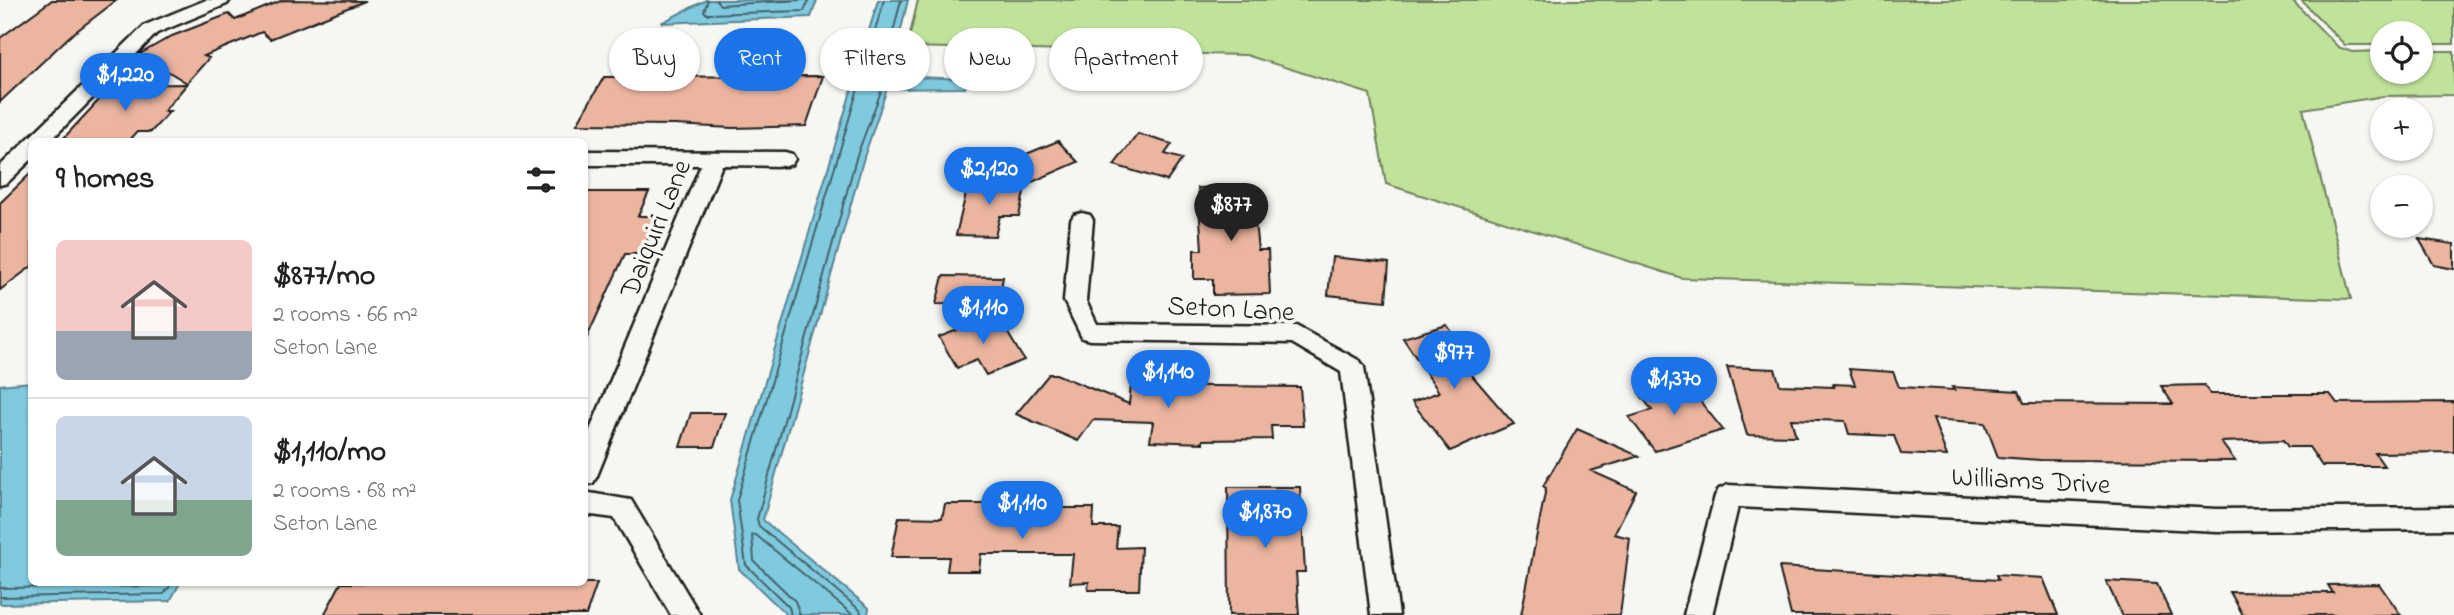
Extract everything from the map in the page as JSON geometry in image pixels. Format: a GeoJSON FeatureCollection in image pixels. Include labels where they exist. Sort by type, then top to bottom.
{"type":"FeatureCollection","features":[{"type":"Feature","properties":{"kind":"street"},"geometry":{"type":"LineString","coordinates":[[41,138],[151,29],[221,0]]}},
{"type":"Feature","properties":{"kind":"street"},"geometry":{"type":"LineString","coordinates":[[0,178],[28,152]]}},
{"type":"Feature","properties":{"kind":"street"},"geometry":{"type":"LineString","coordinates":[[588,159],[785,159]]}},
{"type":"Feature","properties":{"kind":"street","name":"Daiquiri Lane"},"geometry":{"type":"LineString","coordinates":[[588,466],[714,159]]}},
{"type":"Feature","properties":{"kind":"street","name":"Seton Lane"},"geometry":{"type":"LineString","coordinates":[[1082,220],[1075,300],[1090,332],[1296,335],[1352,367],[1385,615]]}},
{"type":"Feature","properties":{"kind":"street","name":"Williams Drive"},"geometry":{"type":"LineString","coordinates":[[1698,615],[1728,496],[2217,520],[2454,519]]}},
{"type":"Feature","properties":{"kind":"street"},"geometry":{"type":"LineString","coordinates":[[588,504],[622,508],[686,615]]}},
{"type":"Feature","properties":{"kind":"green space"},"geometry":{"type":"Polygon","coordinates":[[[918,0],[2292,0],[2338,47],[2352,52],[2370,51],[2370,84],[2433,84],[2433,51],[2454,51],[2454,95],[2384,96],[2303,109],[2351,299],[1682,278],[1386,184],[1370,94],[1246,55],[1203,54],[1203,28],[1049,28],[1049,50],[1035,50],[1035,28],[944,28],[944,48],[930,48],[930,28],[911,28],[918,0]]]}},
{"type":"Feature","properties":{"kind":"green space"},"geometry":{"type":"Polygon","coordinates":[[[2301,0],[2454,0],[2454,44],[2433,44],[2433,21],[2370,21],[2370,45],[2345,45],[2301,0]]]}},
{"type":"Feature","properties":{"kind":"water"},"geometry":{"type":"Polygon","coordinates":[[[706,0],[817,0],[811,17],[661,23],[706,0]]]}},
{"type":"Feature","properties":{"kind":"water"},"geometry":{"type":"Polygon","coordinates":[[[878,0],[908,0],[901,28],[870,28],[878,0]]]}},
{"type":"Feature","properties":{"kind":"water"},"geometry":{"type":"Polygon","coordinates":[[[930,78],[944,78],[944,88],[930,88],[930,78]]]}},
{"type":"Feature","properties":{"kind":"water"},"geometry":{"type":"Polygon","coordinates":[[[851,91],[886,91],[864,157],[763,520],[869,608],[868,615],[787,615],[739,569],[730,500],[851,91]]]}},
{"type":"Feature","properties":{"kind":"water"},"geometry":{"type":"Polygon","coordinates":[[[28,382],[28,586],[178,586],[170,601],[0,604],[0,385],[28,382]]]}},
{"type":"Feature","properties":{"kind":"building"},"geometry":{"type":"Polygon","coordinates":[[[52,0],[117,0],[70,36],[0,102],[0,38],[52,0]]]}},
{"type":"Feature","properties":{"kind":"building"},"geometry":{"type":"Polygon","coordinates":[[[283,0],[365,1],[270,39],[262,32],[204,56],[209,58],[187,83],[140,54],[172,36],[229,14],[235,20],[283,0]]]}},
{"type":"Feature","properties":{"kind":"building"},"geometry":{"type":"Polygon","coordinates":[[[714,76],[714,91],[806,91],[806,76],[820,76],[820,85],[806,126],[732,128],[577,124],[604,77],[609,77],[609,91],[700,91],[700,77],[714,76]]]}},
{"type":"Feature","properties":{"kind":"building"},"geometry":{"type":"Polygon","coordinates":[[[187,84],[164,111],[170,111],[151,132],[137,132],[132,138],[64,138],[113,85],[187,84]]]}},
{"type":"Feature","properties":{"kind":"building"},"geometry":{"type":"Polygon","coordinates":[[[1138,134],[1172,144],[1165,154],[1182,159],[1167,181],[1114,165],[1138,134]]]}},
{"type":"Feature","properties":{"kind":"building"},"geometry":{"type":"Polygon","coordinates":[[[1058,141],[1078,162],[1032,182],[1012,160],[1058,141]]]}},
{"type":"Feature","properties":{"kind":"building"},"geometry":{"type":"Polygon","coordinates":[[[28,176],[28,269],[0,290],[0,203],[28,176]]]}},
{"type":"Feature","properties":{"kind":"building"},"geometry":{"type":"Polygon","coordinates":[[[969,181],[1026,183],[1019,216],[1000,216],[995,236],[956,235],[969,181]]]}},
{"type":"Feature","properties":{"kind":"building"},"geometry":{"type":"Polygon","coordinates":[[[1251,186],[1258,250],[1268,250],[1270,294],[1213,295],[1213,279],[1194,279],[1194,250],[1202,250],[1198,188],[1251,186]]]}},
{"type":"Feature","properties":{"kind":"building"},"geometry":{"type":"Polygon","coordinates":[[[588,192],[649,192],[638,216],[658,216],[641,254],[625,254],[588,335],[588,192]]]}},
{"type":"Feature","properties":{"kind":"building"},"geometry":{"type":"Polygon","coordinates":[[[2419,239],[2454,244],[2454,269],[2434,265],[2419,239]]]}},
{"type":"Feature","properties":{"kind":"building"},"geometry":{"type":"Polygon","coordinates":[[[1332,257],[1389,263],[1386,301],[1328,295],[1332,257]]]}},
{"type":"Feature","properties":{"kind":"building"},"geometry":{"type":"Polygon","coordinates":[[[943,276],[1003,277],[998,305],[936,304],[943,276]]]}},
{"type":"Feature","properties":{"kind":"building"},"geometry":{"type":"Polygon","coordinates":[[[997,315],[1024,360],[986,375],[977,360],[957,368],[939,337],[997,315]]]}},
{"type":"Feature","properties":{"kind":"building"},"geometry":{"type":"Polygon","coordinates":[[[1447,325],[1474,363],[1464,366],[1514,424],[1450,451],[1412,402],[1439,392],[1403,338],[1447,325]]]}},
{"type":"Feature","properties":{"kind":"building"},"geometry":{"type":"Polygon","coordinates":[[[1727,367],[1775,369],[1780,385],[1834,387],[1833,384],[1855,385],[1849,369],[1893,372],[1899,387],[2019,391],[2024,403],[2173,404],[2161,386],[2204,385],[2210,394],[2330,394],[2337,403],[2454,402],[2454,452],[2375,453],[2384,466],[2322,466],[2309,447],[2288,447],[2283,440],[2221,442],[2235,461],[2040,460],[1998,457],[1985,423],[1933,419],[1947,456],[1901,454],[1894,436],[1849,434],[1845,421],[1791,419],[1796,436],[1747,435],[1727,367]]]}},
{"type":"Feature","properties":{"kind":"building"},"geometry":{"type":"Polygon","coordinates":[[[1049,374],[1056,374],[1129,404],[1131,385],[1300,387],[1303,426],[1271,426],[1272,439],[1203,440],[1203,443],[1150,441],[1153,422],[1093,420],[1078,441],[1016,414],[1049,374]]]}},
{"type":"Feature","properties":{"kind":"building"},"geometry":{"type":"Polygon","coordinates":[[[1683,380],[1723,430],[1655,451],[1629,417],[1652,410],[1639,393],[1683,380]]]}},
{"type":"Feature","properties":{"kind":"building"},"geometry":{"type":"Polygon","coordinates":[[[691,413],[725,413],[714,447],[680,447],[691,413]]]}},
{"type":"Feature","properties":{"kind":"building"},"geometry":{"type":"Polygon","coordinates":[[[1577,429],[1639,456],[1591,471],[1636,491],[1614,534],[1630,538],[1620,615],[1521,615],[1546,488],[1543,486],[1577,429]]]}},
{"type":"Feature","properties":{"kind":"building"},"geometry":{"type":"Polygon","coordinates":[[[1228,487],[1300,487],[1305,572],[1296,572],[1299,615],[1229,615],[1228,487]]]}},
{"type":"Feature","properties":{"kind":"building"},"geometry":{"type":"Polygon","coordinates":[[[945,504],[989,504],[988,508],[1094,508],[1093,527],[1118,527],[1116,548],[1141,547],[1139,590],[1088,590],[1089,582],[1070,583],[1073,554],[981,554],[979,571],[947,571],[949,557],[891,557],[899,517],[942,518],[945,504]]]}},
{"type":"Feature","properties":{"kind":"building"},"geometry":{"type":"Polygon","coordinates":[[[1779,567],[1998,580],[1996,575],[2043,578],[2058,615],[1791,615],[1779,567]]]}},
{"type":"Feature","properties":{"kind":"building"},"geometry":{"type":"Polygon","coordinates":[[[2106,581],[2157,584],[2171,615],[2122,615],[2106,581]]]}},
{"type":"Feature","properties":{"kind":"building"},"geometry":{"type":"Polygon","coordinates":[[[588,583],[597,583],[586,615],[324,615],[339,586],[588,586],[588,583]]]}},
{"type":"Feature","properties":{"kind":"building"},"geometry":{"type":"Polygon","coordinates":[[[2379,584],[2401,615],[2243,615],[2230,592],[2333,593],[2328,585],[2379,584]]]}}]}
